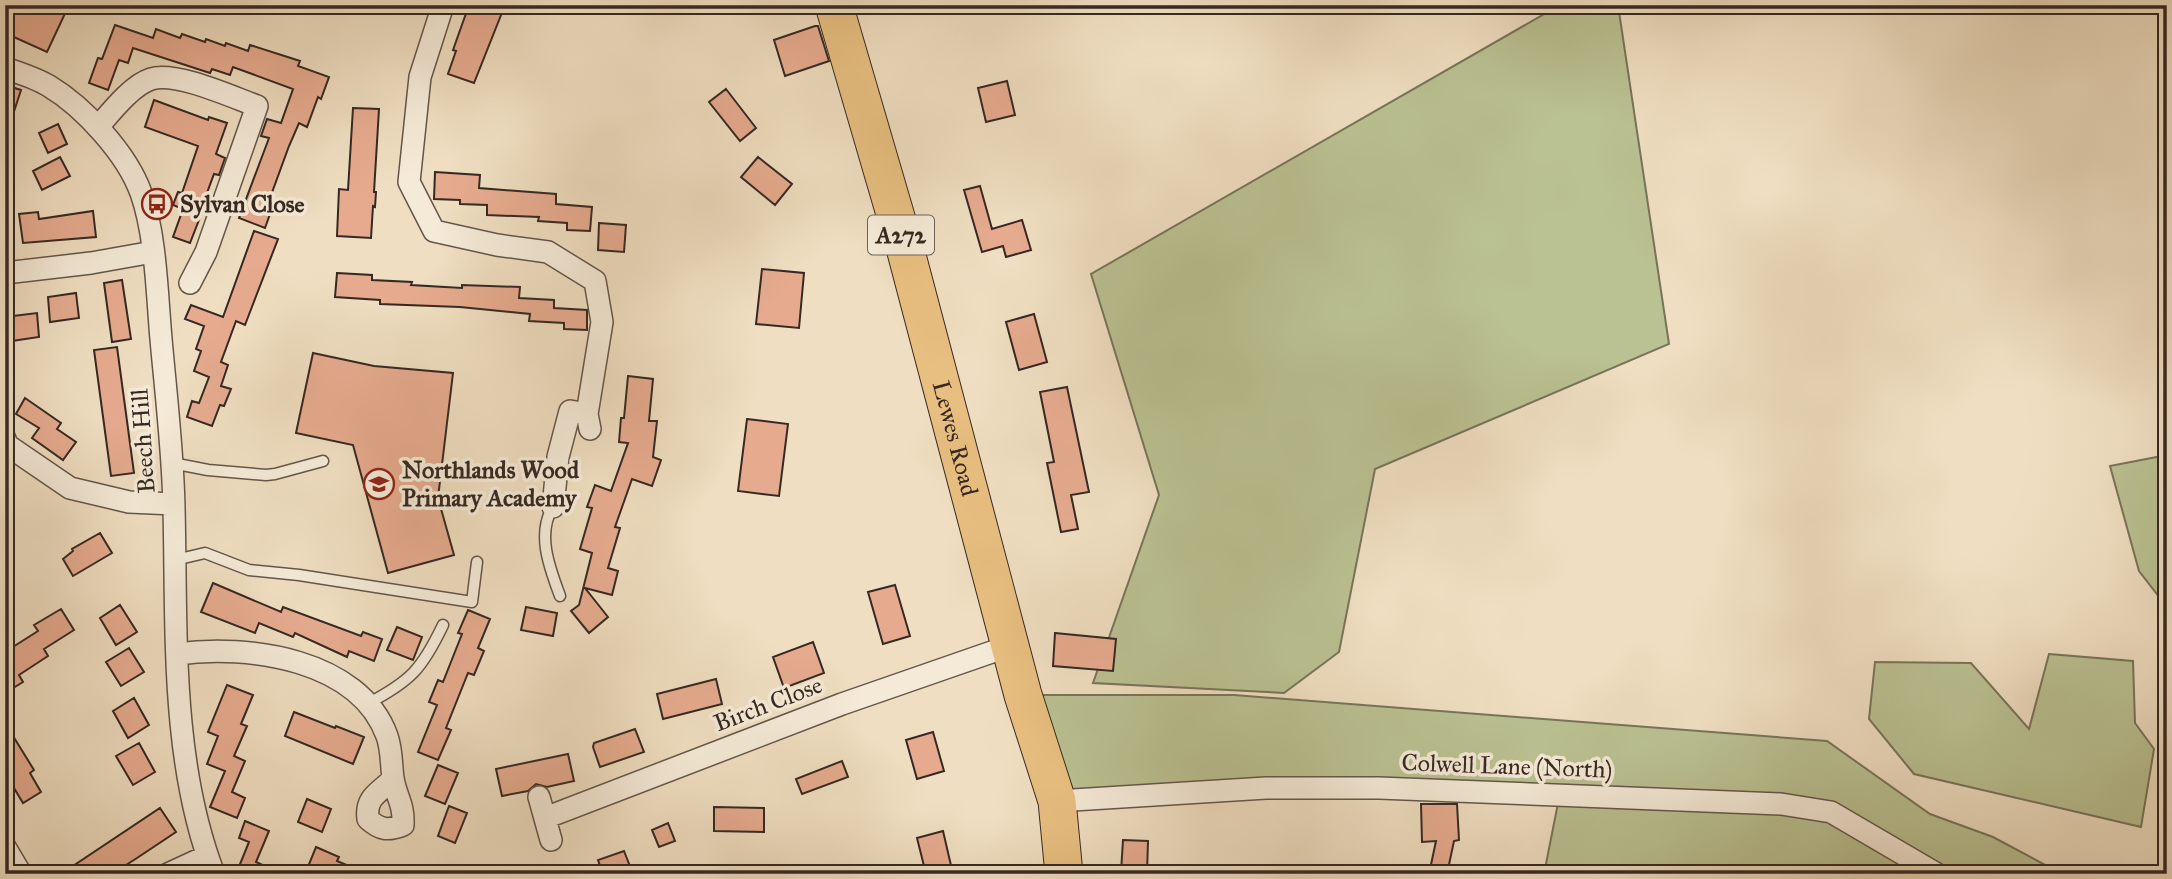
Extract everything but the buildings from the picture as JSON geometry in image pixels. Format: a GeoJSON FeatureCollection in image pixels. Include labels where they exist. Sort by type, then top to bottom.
{"type":"FeatureCollection","features":[{"type":"Feature","properties":{"kind":"highway","name":"Lewes Road"},"geometry":{"type":"LineString","coordinates":[[834,5],[905,248],[1012,645],[1023,695],[1057,802],[1064,874]]}},
{"type":"Feature","properties":{"kind":"street"},"geometry":{"type":"LineString","coordinates":[[443,5],[420,77],[409,182],[434,230],[497,245],[548,253],[594,281],[602,322],[589,421],[570,411],[558,457],[553,507]]}},
{"type":"Feature","properties":{"kind":"street","name":"Beech Hill"},"geometry":{"type":"LineString","coordinates":[[5,68],[47,85],[98,127],[141,192],[153,252],[172,463],[177,654],[186,766],[211,865]]}},
{"type":"Feature","properties":{"kind":"street"},"geometry":{"type":"LineString","coordinates":[[98,127],[124,97],[151,79],[181,79],[257,106],[206,252],[190,283]]}},
{"type":"Feature","properties":{"kind":"street"},"geometry":{"type":"LineString","coordinates":[[5,273],[91,263],[153,252]]}},
{"type":"Feature","properties":{"kind":"street"},"geometry":{"type":"LineString","coordinates":[[6,443],[70,488],[129,502],[174,504]]}},
{"type":"Feature","properties":{"kind":"street","name":"Birch Close"},"geometry":{"type":"LineString","coordinates":[[551,840],[542,808],[1012,645]]}},
{"type":"Feature","properties":{"kind":"street"},"geometry":{"type":"LineString","coordinates":[[177,654],[200,651],[249,653],[295,661],[327,673],[354,689],[368,704],[387,736],[393,760],[393,779]]}},
{"type":"Feature","properties":{"kind":"street","name":"Colwell Lane (North)"},"geometry":{"type":"LineString","coordinates":[[1057,802],[1266,788],[1379,788],[1781,804],[1831,812],[1937,874]]}},
{"type":"Feature","properties":{"kind":"street"},"geometry":{"type":"LineString","coordinates":[[6,851],[20,874]]}},
{"type":"Feature","properties":{"kind":"street"},"geometry":{"type":"LineString","coordinates":[[169,874],[211,865]]}},
{"type":"Feature","properties":{"kind":"lane"},"geometry":{"type":"LineString","coordinates":[[172,463],[208,470],[266,475],[323,461]]}},
{"type":"Feature","properties":{"kind":"lane"},"geometry":{"type":"LineString","coordinates":[[553,507],[547,517],[545,532],[547,556],[561,596]]}},
{"type":"Feature","properties":{"kind":"lane"},"geometry":{"type":"LineString","coordinates":[[175,560],[205,553],[249,570],[299,575],[472,602],[477,562]]}},
{"type":"Feature","properties":{"kind":"lane"},"geometry":{"type":"LineString","coordinates":[[368,704],[397,688],[410,676],[428,657],[443,625]]}},
{"type":"Feature","properties":{"kind":"green space"},"geometry":{"type":"Polygon","coordinates":[[[1560,5],[1618,5],[1669,344],[1375,469],[1339,652],[1284,693],[1093,683],[1159,495],[1091,274],[1560,5]]]}},
{"type":"Feature","properties":{"kind":"green space"},"geometry":{"type":"Polygon","coordinates":[[[2167,455],[2167,607],[2139,571],[2110,466],[2167,455]]]}},
{"type":"Feature","properties":{"kind":"green space"},"geometry":{"type":"Polygon","coordinates":[[[2049,654],[2133,661],[2135,723],[2154,749],[2141,827],[1914,774],[1869,719],[1875,662],[1971,663],[2029,729],[2049,654]]]}},
{"type":"Feature","properties":{"kind":"green space"},"geometry":{"type":"Polygon","coordinates":[[[1023,695],[1234,695],[1827,741],[1930,814],[1993,837],[2049,867],[2110,874],[1544,874],[1561,788],[1057,801],[1023,695]]]}},
{"type":"Feature","properties":{"kind":"place","name":"Sylvan Close"},"geometry":{"type":"Point","coordinates":[157,204]}},
{"type":"Feature","properties":{"kind":"place","name":"Northlands Wood Primary Academy"},"geometry":{"type":"Point","coordinates":[379,484]}}]}
